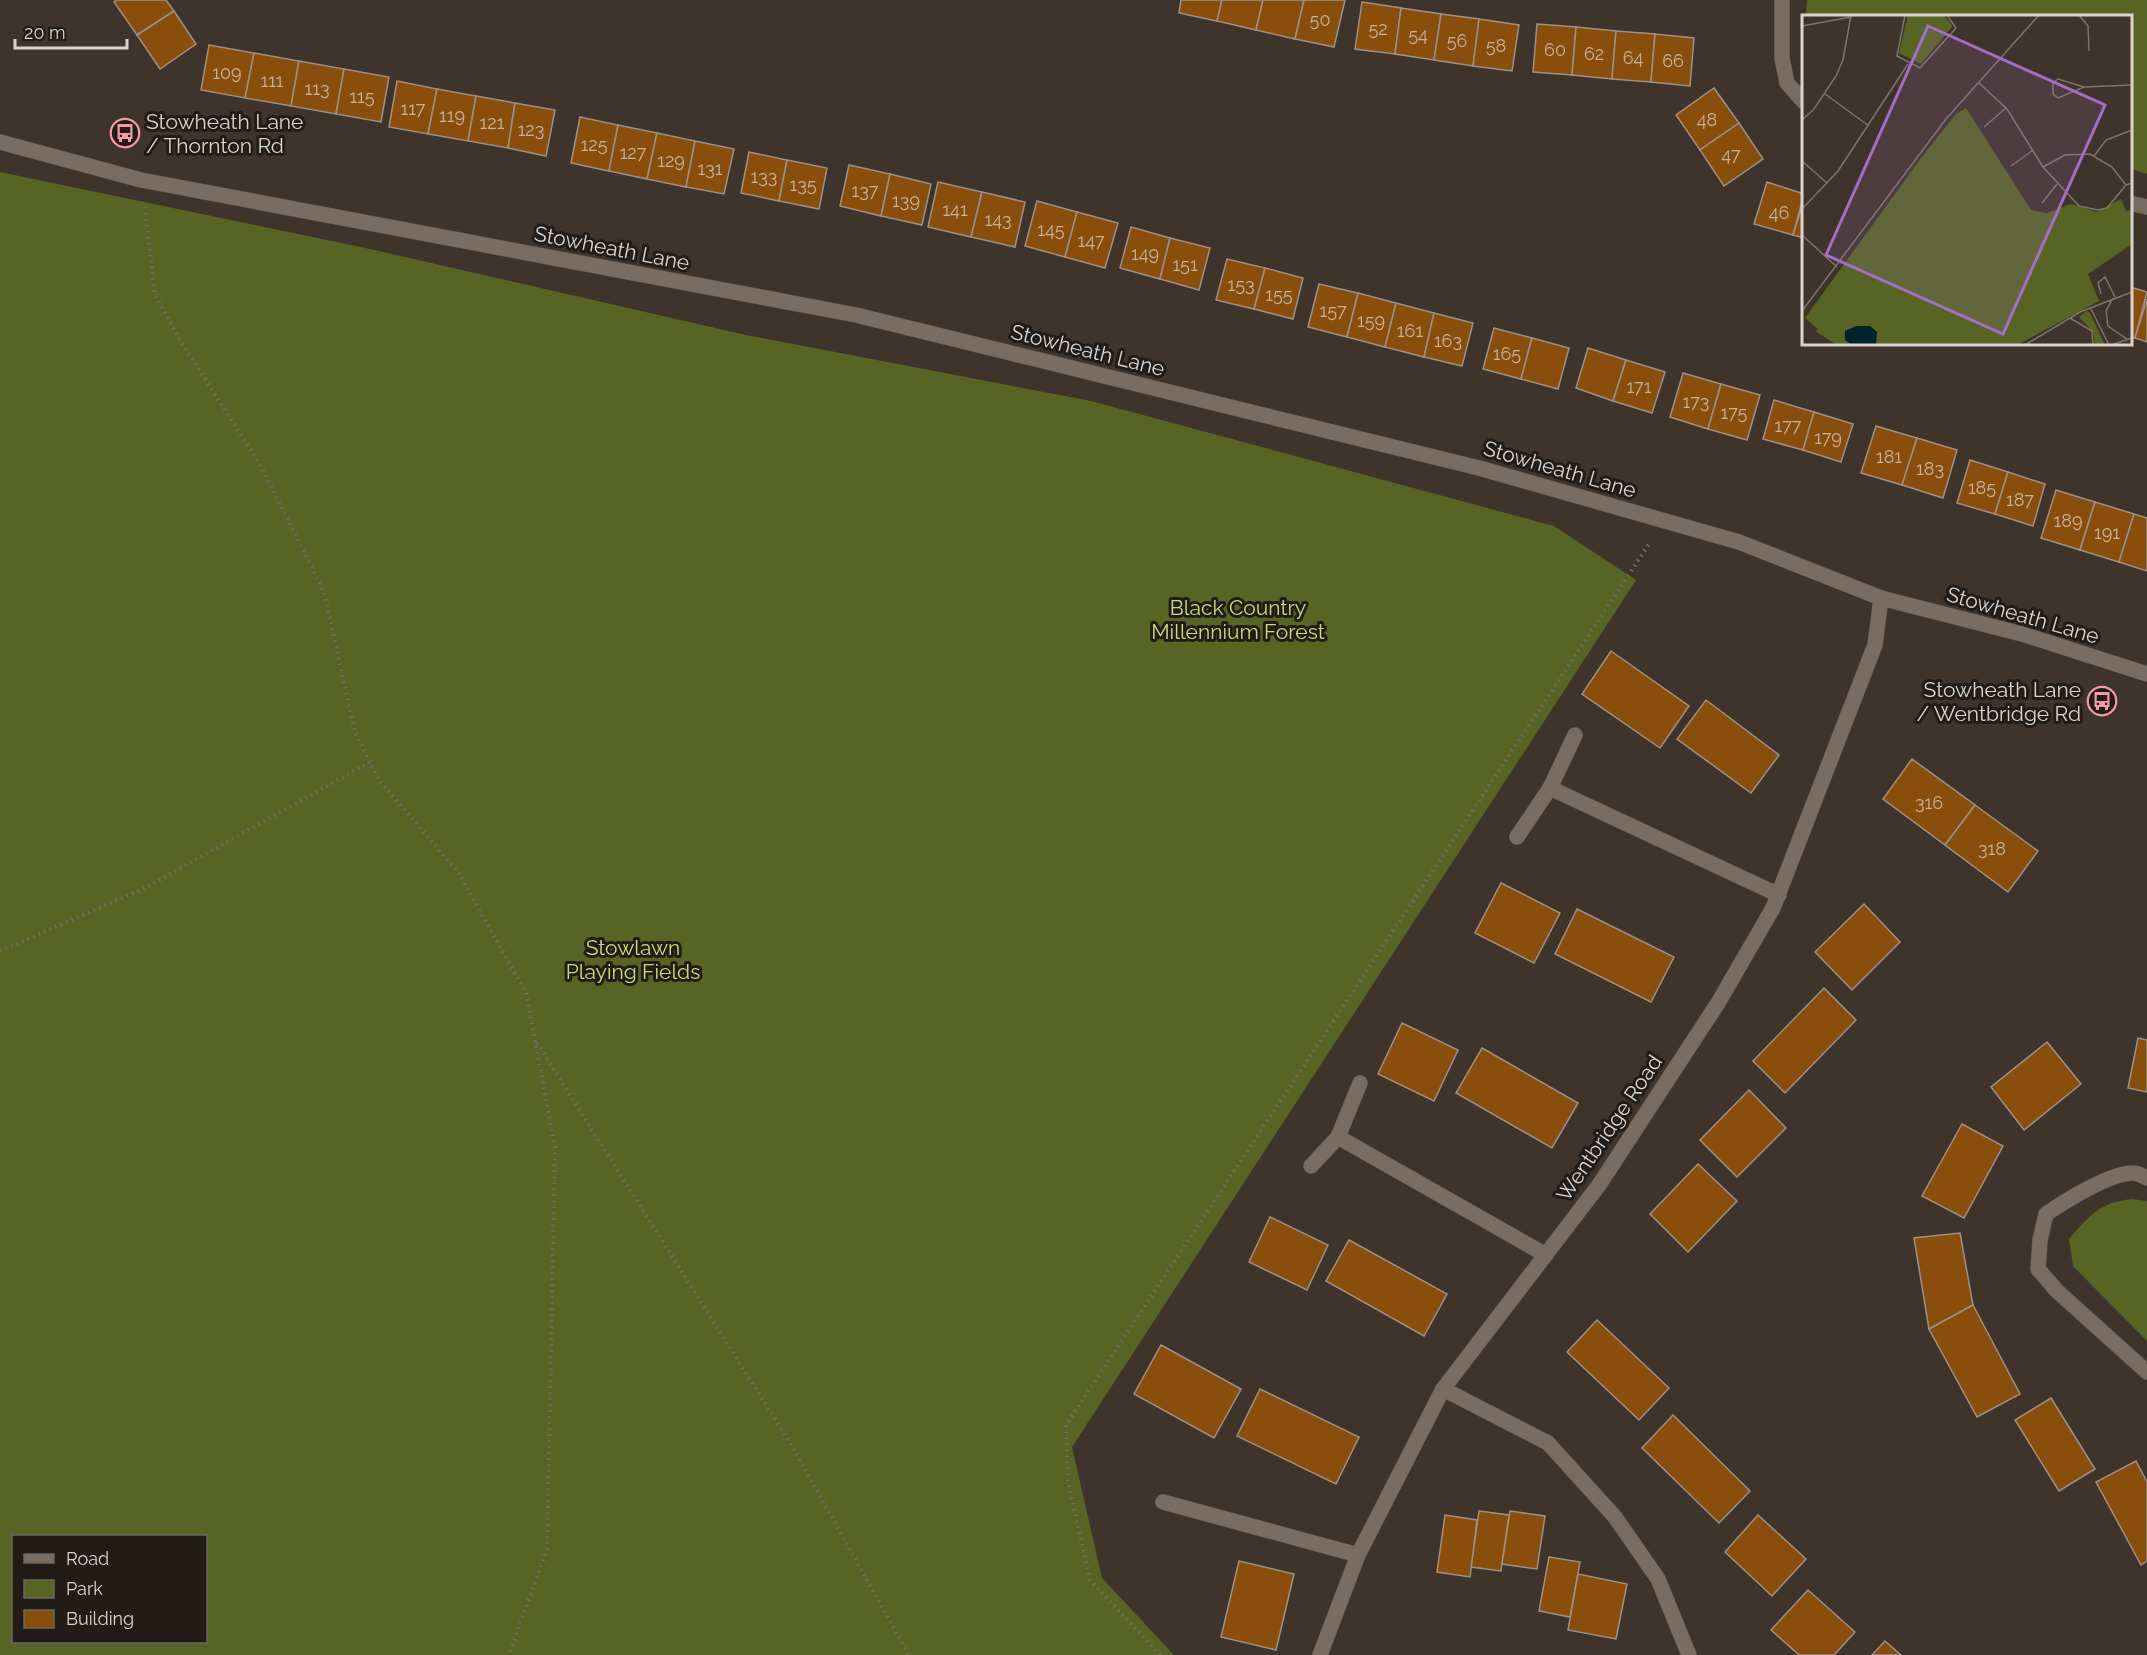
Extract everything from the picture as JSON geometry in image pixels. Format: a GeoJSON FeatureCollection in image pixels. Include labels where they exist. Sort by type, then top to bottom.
{"type":"FeatureCollection","features":[{"type":"Feature","properties":{"kind":"street"},"geometry":{"type":"LineString","coordinates":[[1782,0],[1782,58],[1787,83],[1802,101]]}},
{"type":"Feature","properties":{"kind":"street","name":"Stowheath Lane"},"geometry":{"type":"LineString","coordinates":[[0,142],[141,180],[856,315],[1479,468],[1739,542],[1881,598],[2022,634],[2147,674]]}},
{"type":"Feature","properties":{"kind":"street"},"geometry":{"type":"LineString","coordinates":[[2132,203],[2147,207]]}},
{"type":"Feature","properties":{"kind":"street","name":"Wentbridge Road"},"geometry":{"type":"LineString","coordinates":[[1320,1655],[1358,1555],[1443,1389],[1599,1185],[1718,1003],[1779,895],[1875,645],[1881,598]]}},
{"type":"Feature","properties":{"kind":"street"},"geometry":{"type":"LineString","coordinates":[[1518,837],[1550,788],[1575,735]]}},
{"type":"Feature","properties":{"kind":"street"},"geometry":{"type":"LineString","coordinates":[[1550,788],[1779,895]]}},
{"type":"Feature","properties":{"kind":"street"},"geometry":{"type":"LineString","coordinates":[[1311,1166],[1338,1137],[1360,1083]]}},
{"type":"Feature","properties":{"kind":"street"},"geometry":{"type":"LineString","coordinates":[[1338,1137],[1546,1255]]}},
{"type":"Feature","properties":{"kind":"street"},"geometry":{"type":"LineString","coordinates":[[2147,1178],[2134,1173],[2107,1181],[2071,1197],[2046,1214],[2040,1240],[2038,1269],[2057,1291],[2147,1372]]}},
{"type":"Feature","properties":{"kind":"street"},"geometry":{"type":"LineString","coordinates":[[1443,1389],[1548,1443],[1615,1517],[1658,1579],[1689,1655]]}},
{"type":"Feature","properties":{"kind":"street"},"geometry":{"type":"LineString","coordinates":[[1162,1502],[1358,1555]]}},
{"type":"Feature","properties":{"kind":"path"},"geometry":{"type":"LineString","coordinates":[[141,180],[155,295],[178,337],[261,466],[324,592],[355,732],[379,780],[458,872],[526,993],[555,1147],[547,1549],[509,1655]]}},
{"type":"Feature","properties":{"kind":"path"},"geometry":{"type":"LineString","coordinates":[[1160,1655],[1090,1580],[1068,1480],[1066,1425],[1664,521]]}},
{"type":"Feature","properties":{"kind":"path"},"geometry":{"type":"LineString","coordinates":[[0,951],[143,888],[370,762]]}},
{"type":"Feature","properties":{"kind":"path"},"geometry":{"type":"LineString","coordinates":[[534,1040],[789,1441],[909,1655]]}},
{"type":"Feature","properties":{"kind":"green space"},"geometry":{"type":"Polygon","coordinates":[[[1807,0],[2147,0],[2147,174],[2132,169],[2132,15],[1806,15],[1807,0]]]}},
{"type":"Feature","properties":{"kind":"green space","name":"Stowlawn Playing Fields"},"geometry":{"type":"Polygon","coordinates":[[[0,172],[370,249],[746,335],[1091,401],[1554,526],[1636,580],[1072,1447],[1102,1578],[1174,1655],[0,1655],[0,172]]]}},
{"type":"Feature","properties":{"kind":"green space"},"geometry":{"type":"Polygon","coordinates":[[[2132,1199],[2147,1201],[2147,1341],[2073,1266],[2069,1239],[2083,1223],[2103,1207],[2132,1199]]]}},
{"type":"Feature","properties":{"kind":"building"},"geometry":{"type":"Polygon","coordinates":[[[117,0],[166,0],[174,11],[137,35],[114,2],[117,0]]]}},
{"type":"Feature","properties":{"kind":"building"},"geometry":{"type":"Polygon","coordinates":[[[1181,0],[1222,0],[1217,21],[1179,13],[1181,0]]]}},
{"type":"Feature","properties":{"kind":"building"},"geometry":{"type":"Polygon","coordinates":[[[1222,0],[1263,0],[1256,30],[1217,21],[1222,0]]]}},
{"type":"Feature","properties":{"kind":"building"},"geometry":{"type":"Polygon","coordinates":[[[1263,0],[1304,0],[1295,39],[1256,30],[1263,0]]]}},
{"type":"Feature","properties":{"kind":"building"},"geometry":{"type":"Polygon","coordinates":[[[1304,0],[1345,0],[1334,47],[1295,39],[1304,0]]]}},
{"type":"Feature","properties":{"kind":"building"},"geometry":{"type":"Polygon","coordinates":[[[1362,2],[1401,8],[1395,54],[1355,49],[1362,2]]]}},
{"type":"Feature","properties":{"kind":"building"},"geometry":{"type":"Polygon","coordinates":[[[1401,8],[1441,14],[1434,60],[1395,54],[1401,8]]]}},
{"type":"Feature","properties":{"kind":"building"},"geometry":{"type":"Polygon","coordinates":[[[174,11],[196,44],[160,69],[137,35],[174,11]]]}},
{"type":"Feature","properties":{"kind":"building"},"geometry":{"type":"Polygon","coordinates":[[[1441,14],[1479,19],[1473,66],[1434,60],[1441,14]]]}},
{"type":"Feature","properties":{"kind":"building"},"geometry":{"type":"Polygon","coordinates":[[[1479,19],[1519,25],[1512,71],[1473,66],[1479,19]]]}},
{"type":"Feature","properties":{"kind":"building"},"geometry":{"type":"Polygon","coordinates":[[[1537,24],[1576,27],[1572,75],[1533,72],[1537,24]]]}},
{"type":"Feature","properties":{"kind":"building"},"geometry":{"type":"Polygon","coordinates":[[[1576,27],[1616,31],[1612,79],[1572,75],[1576,27]]]}},
{"type":"Feature","properties":{"kind":"building"},"geometry":{"type":"Polygon","coordinates":[[[1616,31],[1655,34],[1651,82],[1612,79],[1616,31]]]}},
{"type":"Feature","properties":{"kind":"building"},"geometry":{"type":"Polygon","coordinates":[[[1655,34],[1694,38],[1690,86],[1651,82],[1655,34]]]}},
{"type":"Feature","properties":{"kind":"building"},"geometry":{"type":"Polygon","coordinates":[[[209,45],[254,53],[245,98],[201,90],[209,45]]]}},
{"type":"Feature","properties":{"kind":"building"},"geometry":{"type":"Polygon","coordinates":[[[254,53],[299,61],[291,106],[245,98],[254,53]]]}},
{"type":"Feature","properties":{"kind":"building"},"geometry":{"type":"Polygon","coordinates":[[[299,61],[344,69],[336,114],[291,106],[299,61]]]}},
{"type":"Feature","properties":{"kind":"building"},"geometry":{"type":"Polygon","coordinates":[[[344,69],[389,77],[381,122],[336,114],[344,69]]]}},
{"type":"Feature","properties":{"kind":"building"},"geometry":{"type":"Polygon","coordinates":[[[397,81],[437,89],[428,134],[389,127],[397,81]]]}},
{"type":"Feature","properties":{"kind":"building"},"geometry":{"type":"Polygon","coordinates":[[[1714,88],[1739,123],[1700,150],[1676,115],[1714,88]]]}},
{"type":"Feature","properties":{"kind":"building"},"geometry":{"type":"Polygon","coordinates":[[[437,89],[476,96],[468,141],[428,134],[437,89]]]}},
{"type":"Feature","properties":{"kind":"building"},"geometry":{"type":"Polygon","coordinates":[[[476,96],[515,103],[508,148],[468,141],[476,96]]]}},
{"type":"Feature","properties":{"kind":"building"},"geometry":{"type":"Polygon","coordinates":[[[515,103],[555,110],[546,156],[508,148],[515,103]]]}},
{"type":"Feature","properties":{"kind":"building"},"geometry":{"type":"Polygon","coordinates":[[[580,117],[618,125],[609,171],[571,163],[580,117]]]}},
{"type":"Feature","properties":{"kind":"building"},"geometry":{"type":"Polygon","coordinates":[[[1739,123],[1763,159],[1724,186],[1700,150],[1739,123]]]}},
{"type":"Feature","properties":{"kind":"building"},"geometry":{"type":"Polygon","coordinates":[[[618,125],[657,133],[647,179],[609,171],[618,125]]]}},
{"type":"Feature","properties":{"kind":"building"},"geometry":{"type":"Polygon","coordinates":[[[657,133],[695,141],[686,187],[647,179],[657,133]]]}},
{"type":"Feature","properties":{"kind":"building"},"geometry":{"type":"Polygon","coordinates":[[[695,141],[734,149],[724,194],[686,187],[695,141]]]}},
{"type":"Feature","properties":{"kind":"building"},"geometry":{"type":"Polygon","coordinates":[[[749,152],[787,160],[779,201],[741,193],[749,152]]]}},
{"type":"Feature","properties":{"kind":"building"},"geometry":{"type":"Polygon","coordinates":[[[787,160],[827,168],[819,209],[779,201],[787,160]]]}},
{"type":"Feature","properties":{"kind":"building"},"geometry":{"type":"Polygon","coordinates":[[[849,165],[890,174],[881,216],[840,206],[849,165]]]}},
{"type":"Feature","properties":{"kind":"building"},"geometry":{"type":"Polygon","coordinates":[[[890,174],[931,184],[922,225],[881,216],[890,174]]]}},
{"type":"Feature","properties":{"kind":"building"},"geometry":{"type":"Polygon","coordinates":[[[938,182],[982,192],[971,237],[928,227],[938,182]]]}},
{"type":"Feature","properties":{"kind":"building"},"geometry":{"type":"Polygon","coordinates":[[[1767,182],[1802,193],[1793,235],[1754,224],[1767,182]]]}},
{"type":"Feature","properties":{"kind":"building"},"geometry":{"type":"Polygon","coordinates":[[[982,192],[1025,202],[1015,247],[971,237],[982,192]]]}},
{"type":"Feature","properties":{"kind":"building"},"geometry":{"type":"Polygon","coordinates":[[[1037,201],[1077,212],[1065,257],[1025,246],[1037,201]]]}},
{"type":"Feature","properties":{"kind":"building"},"geometry":{"type":"Polygon","coordinates":[[[1802,206],[1802,237],[1793,235],[1802,206]]]}},
{"type":"Feature","properties":{"kind":"building"},"geometry":{"type":"Polygon","coordinates":[[[1077,212],[1118,223],[1105,268],[1065,257],[1077,212]]]}},
{"type":"Feature","properties":{"kind":"building"},"geometry":{"type":"Polygon","coordinates":[[[1131,227],[1170,238],[1160,279],[1120,268],[1131,227]]]}},
{"type":"Feature","properties":{"kind":"building"},"geometry":{"type":"Polygon","coordinates":[[[1170,238],[1210,248],[1199,290],[1160,279],[1170,238]]]}},
{"type":"Feature","properties":{"kind":"building"},"geometry":{"type":"Polygon","coordinates":[[[1227,259],[1265,268],[1254,309],[1216,300],[1227,259]]]}},
{"type":"Feature","properties":{"kind":"building"},"geometry":{"type":"Polygon","coordinates":[[[1265,268],[1303,278],[1293,319],[1254,309],[1265,268]]]}},
{"type":"Feature","properties":{"kind":"building"},"geometry":{"type":"Polygon","coordinates":[[[1319,284],[1358,293],[1347,337],[1308,327],[1319,284]]]}},
{"type":"Feature","properties":{"kind":"building"},"geometry":{"type":"Polygon","coordinates":[[[2132,288],[2147,292],[2135,338],[2132,337],[2132,288]]]}},
{"type":"Feature","properties":{"kind":"building"},"geometry":{"type":"Polygon","coordinates":[[[1358,293],[1396,303],[1385,347],[1347,337],[1358,293]]]}},
{"type":"Feature","properties":{"kind":"building"},"geometry":{"type":"Polygon","coordinates":[[[2147,299],[2147,342],[2135,338],[2147,299]]]}},
{"type":"Feature","properties":{"kind":"building"},"geometry":{"type":"Polygon","coordinates":[[[1396,303],[1434,313],[1424,357],[1385,347],[1396,303]]]}},
{"type":"Feature","properties":{"kind":"building"},"geometry":{"type":"Polygon","coordinates":[[[1434,313],[1473,323],[1462,366],[1424,357],[1434,313]]]}},
{"type":"Feature","properties":{"kind":"building"},"geometry":{"type":"Polygon","coordinates":[[[1494,328],[1532,338],[1521,379],[1483,369],[1494,328]]]}},
{"type":"Feature","properties":{"kind":"building"},"geometry":{"type":"Polygon","coordinates":[[[1532,338],[1569,348],[1558,389],[1521,379],[1532,338]]]}},
{"type":"Feature","properties":{"kind":"building"},"geometry":{"type":"Polygon","coordinates":[[[1588,348],[1626,360],[1613,401],[1576,388],[1588,348]]]}},
{"type":"Feature","properties":{"kind":"building"},"geometry":{"type":"Polygon","coordinates":[[[1626,360],[1665,372],[1652,413],[1613,401],[1626,360]]]}},
{"type":"Feature","properties":{"kind":"building"},"geometry":{"type":"Polygon","coordinates":[[[1683,373],[1721,384],[1708,429],[1670,417],[1683,373]]]}},
{"type":"Feature","properties":{"kind":"building"},"geometry":{"type":"Polygon","coordinates":[[[1721,384],[1760,395],[1747,440],[1708,429],[1721,384]]]}},
{"type":"Feature","properties":{"kind":"building"},"geometry":{"type":"Polygon","coordinates":[[[1774,400],[1814,412],[1803,450],[1763,439],[1774,400]]]}},
{"type":"Feature","properties":{"kind":"building"},"geometry":{"type":"Polygon","coordinates":[[[1814,412],[1853,424],[1841,462],[1803,450],[1814,412]]]}},
{"type":"Feature","properties":{"kind":"building"},"geometry":{"type":"Polygon","coordinates":[[[1876,426],[1917,438],[1902,485],[1861,473],[1876,426]]]}},
{"type":"Feature","properties":{"kind":"building"},"geometry":{"type":"Polygon","coordinates":[[[1917,438],[1957,450],[1943,498],[1902,485],[1917,438]]]}},
{"type":"Feature","properties":{"kind":"building"},"geometry":{"type":"Polygon","coordinates":[[[1970,460],[2008,472],[1995,514],[1957,503],[1970,460]]]}},
{"type":"Feature","properties":{"kind":"building"},"geometry":{"type":"Polygon","coordinates":[[[2008,472],[2045,484],[2033,526],[1995,514],[2008,472]]]}},
{"type":"Feature","properties":{"kind":"building"},"geometry":{"type":"Polygon","coordinates":[[[2056,490],[2095,502],[2080,550],[2041,538],[2056,490]]]}},
{"type":"Feature","properties":{"kind":"building"},"geometry":{"type":"Polygon","coordinates":[[[2095,502],[2134,514],[2119,562],[2080,550],[2095,502]]]}},
{"type":"Feature","properties":{"kind":"building"},"geometry":{"type":"Polygon","coordinates":[[[2134,514],[2147,518],[2147,571],[2119,562],[2134,514]]]}},
{"type":"Feature","properties":{"kind":"building"},"geometry":{"type":"Polygon","coordinates":[[[1611,651],[1689,706],[1660,748],[1582,694],[1611,651]]]}},
{"type":"Feature","properties":{"kind":"building"},"geometry":{"type":"Polygon","coordinates":[[[1706,700],[1779,755],[1751,793],[1677,739],[1706,700]]]}},
{"type":"Feature","properties":{"kind":"building"},"geometry":{"type":"Polygon","coordinates":[[[1912,759],[1975,805],[1945,845],[1883,799],[1912,759]]]}},
{"type":"Feature","properties":{"kind":"building"},"geometry":{"type":"Polygon","coordinates":[[[1975,805],[2038,851],[2008,892],[1945,845],[1975,805]]]}},
{"type":"Feature","properties":{"kind":"building"},"geometry":{"type":"Polygon","coordinates":[[[1501,883],[1560,913],[1534,963],[1475,933],[1501,883]]]}},
{"type":"Feature","properties":{"kind":"building"},"geometry":{"type":"Polygon","coordinates":[[[1864,904],[1900,942],[1852,990],[1815,952],[1864,904]]]}},
{"type":"Feature","properties":{"kind":"building"},"geometry":{"type":"Polygon","coordinates":[[[1577,909],[1674,957],[1651,1002],[1555,954],[1577,909]]]}},
{"type":"Feature","properties":{"kind":"building"},"geometry":{"type":"Polygon","coordinates":[[[1824,988],[1856,1020],[1785,1093],[1753,1061],[1824,988]]]}},
{"type":"Feature","properties":{"kind":"building"},"geometry":{"type":"Polygon","coordinates":[[[1402,1023],[1458,1050],[1434,1101],[1378,1074],[1402,1023]]]}},
{"type":"Feature","properties":{"kind":"building"},"geometry":{"type":"Polygon","coordinates":[[[2138,1038],[2147,1040],[2147,1092],[2128,1088],[2138,1038]]]}},
{"type":"Feature","properties":{"kind":"building"},"geometry":{"type":"Polygon","coordinates":[[[2047,1042],[2081,1084],[2024,1130],[1991,1087],[2047,1042]]]}},
{"type":"Feature","properties":{"kind":"building"},"geometry":{"type":"Polygon","coordinates":[[[1482,1048],[1578,1103],[1552,1148],[1456,1093],[1482,1048]]]}},
{"type":"Feature","properties":{"kind":"building"},"geometry":{"type":"Polygon","coordinates":[[[1749,1090],[1786,1128],[1737,1177],[1700,1140],[1749,1090]]]}},
{"type":"Feature","properties":{"kind":"building"},"geometry":{"type":"Polygon","coordinates":[[[1962,1124],[2003,1146],[1964,1218],[1922,1196],[1962,1124]]]}},
{"type":"Feature","properties":{"kind":"building"},"geometry":{"type":"Polygon","coordinates":[[[1698,1164],[1737,1201],[1688,1252],[1650,1214],[1698,1164]]]}},
{"type":"Feature","properties":{"kind":"building"},"geometry":{"type":"Polygon","coordinates":[[[1270,1217],[1328,1245],[1307,1290],[1249,1262],[1270,1217]]]}},
{"type":"Feature","properties":{"kind":"building"},"geometry":{"type":"Polygon","coordinates":[[[1960,1233],[1973,1305],[1929,1329],[1914,1238],[1960,1233]]]}},
{"type":"Feature","properties":{"kind":"building"},"geometry":{"type":"Polygon","coordinates":[[[1349,1240],[1447,1294],[1424,1336],[1326,1281],[1349,1240]]]}},
{"type":"Feature","properties":{"kind":"building"},"geometry":{"type":"Polygon","coordinates":[[[1973,1305],[2020,1394],[1977,1417],[1929,1329],[1973,1305]]]}},
{"type":"Feature","properties":{"kind":"building"},"geometry":{"type":"Polygon","coordinates":[[[1597,1320],[1669,1388],[1639,1420],[1567,1352],[1597,1320]]]}},
{"type":"Feature","properties":{"kind":"building"},"geometry":{"type":"Polygon","coordinates":[[[1161,1345],[1241,1389],[1214,1438],[1134,1394],[1161,1345]]]}},
{"type":"Feature","properties":{"kind":"building"},"geometry":{"type":"Polygon","coordinates":[[[1260,1389],[1359,1437],[1336,1484],[1237,1436],[1260,1389]]]}},
{"type":"Feature","properties":{"kind":"building"},"geometry":{"type":"Polygon","coordinates":[[[2051,1398],[2095,1469],[2059,1491],[2015,1420],[2051,1398]]]}},
{"type":"Feature","properties":{"kind":"building"},"geometry":{"type":"Polygon","coordinates":[[[1673,1415],[1750,1491],[1719,1523],[1642,1448],[1673,1415]]]}},
{"type":"Feature","properties":{"kind":"building"},"geometry":{"type":"Polygon","coordinates":[[[2136,1461],[2147,1482],[2147,1561],[2141,1565],[2096,1482],[2136,1461]]]}},
{"type":"Feature","properties":{"kind":"building"},"geometry":{"type":"Polygon","coordinates":[[[1479,1511],[1509,1515],[1501,1571],[1471,1567],[1479,1511]]]}},
{"type":"Feature","properties":{"kind":"building"},"geometry":{"type":"Polygon","coordinates":[[[1510,1511],[1545,1516],[1537,1569],[1502,1564],[1510,1511]]]}},
{"type":"Feature","properties":{"kind":"building"},"geometry":{"type":"Polygon","coordinates":[[[1445,1515],[1477,1520],[1470,1577],[1437,1572],[1445,1515]]]}},
{"type":"Feature","properties":{"kind":"building"},"geometry":{"type":"Polygon","coordinates":[[[1758,1515],[1806,1559],[1772,1596],[1725,1552],[1758,1515]]]}},
{"type":"Feature","properties":{"kind":"building"},"geometry":{"type":"Polygon","coordinates":[[[1549,1557],[1580,1562],[1570,1617],[1539,1611],[1549,1557]]]}},
{"type":"Feature","properties":{"kind":"building"},"geometry":{"type":"Polygon","coordinates":[[[1239,1561],[1294,1574],[1276,1650],[1221,1637],[1239,1561]]]}},
{"type":"Feature","properties":{"kind":"building"},"geometry":{"type":"Polygon","coordinates":[[[1578,1574],[1627,1584],[1616,1639],[1568,1630],[1578,1574]]]}},
{"type":"Feature","properties":{"kind":"building"},"geometry":{"type":"Polygon","coordinates":[[[1808,1590],[1855,1632],[1834,1655],[1799,1655],[1771,1630],[1808,1590]]]}},
{"type":"Feature","properties":{"kind":"building"},"geometry":{"type":"Polygon","coordinates":[[[1885,1641],[1901,1655],[1872,1655],[1885,1641]]]}},
{"type":"Feature","properties":{"kind":"place","name":"Stowheath Lane / Thornton Rd"},"geometry":{"type":"Point","coordinates":[125,133]}},
{"type":"Feature","properties":{"kind":"place","name":"Stowheath Lane / Wentbridge Rd"},"geometry":{"type":"Point","coordinates":[2102,701]}},
{"type":"Feature","properties":{"kind":"park label","name":"Black Country Millennium Forest"},"geometry":{"type":"Point","coordinates":[1238,619]}}]}
